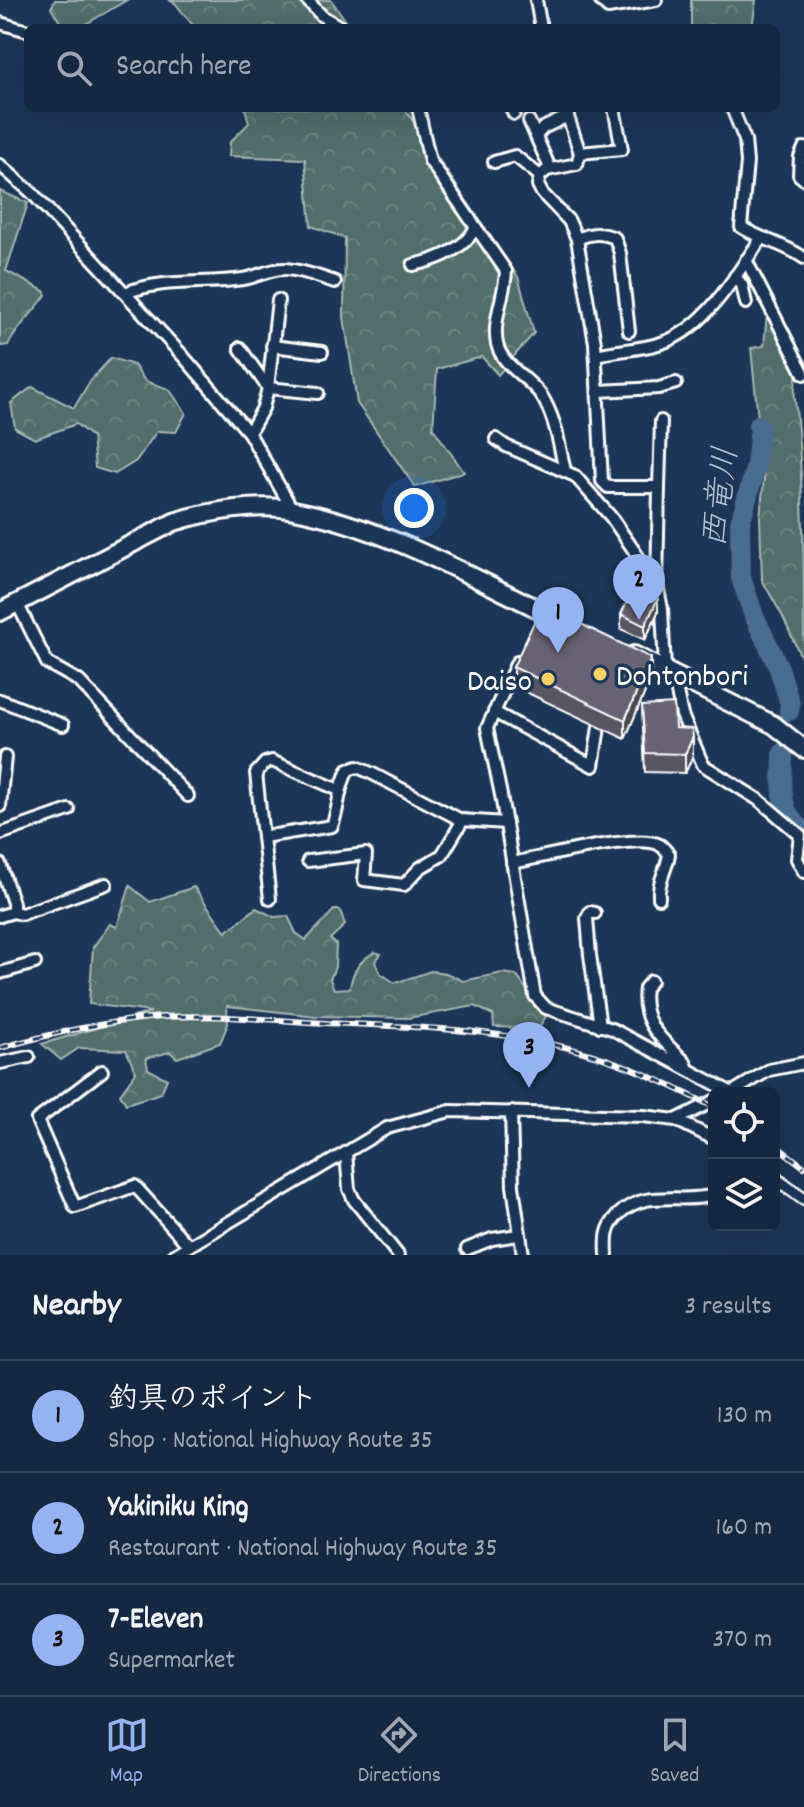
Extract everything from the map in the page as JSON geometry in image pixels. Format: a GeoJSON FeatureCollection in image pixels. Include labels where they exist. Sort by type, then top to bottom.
{"type":"FeatureCollection","features":[{"type":"Feature","properties":{"kind":"highway"},"geometry":{"type":"LineString","coordinates":[[0,612],[174,522],[234,509],[292,509],[370,532],[450,566],[538,618],[570,624]]}},
{"type":"Feature","properties":{"kind":"highway"},"geometry":{"type":"LineString","coordinates":[[612,645],[774,725],[804,749]]}},
{"type":"Feature","properties":{"kind":"street"},"geometry":{"type":"LineString","coordinates":[[307,0],[322,16],[335,24]]}},
{"type":"Feature","properties":{"kind":"street"},"geometry":{"type":"LineString","coordinates":[[536,0],[540,24]]}},
{"type":"Feature","properties":{"kind":"street"},"geometry":{"type":"LineString","coordinates":[[600,0],[608,8],[656,0]]}},
{"type":"Feature","properties":{"kind":"street"},"geometry":{"type":"LineString","coordinates":[[0,23],[24,30]]}},
{"type":"Feature","properties":{"kind":"street"},"geometry":{"type":"LineString","coordinates":[[419,112],[430,161],[506,271],[495,331],[498,349],[505,361],[527,378],[541,396],[553,419],[565,471]]}},
{"type":"Feature","properties":{"kind":"street"},"geometry":{"type":"LineString","coordinates":[[536,136],[566,112],[580,153],[577,164],[550,168],[540,176],[538,185],[569,221],[577,239],[596,355],[602,481],[608,487],[659,487]]}},
{"type":"Feature","properties":{"kind":"street"},"geometry":{"type":"LineString","coordinates":[[580,153],[622,149],[615,112]]}},
{"type":"Feature","properties":{"kind":"street"},"geometry":{"type":"LineString","coordinates":[[734,112],[745,140],[747,162],[741,227],[804,258]]}},
{"type":"Feature","properties":{"kind":"street"},"geometry":{"type":"LineString","coordinates":[[529,121],[550,168]]}},
{"type":"Feature","properties":{"kind":"street"},"geometry":{"type":"LineString","coordinates":[[804,148],[799,175],[804,179]]}},
{"type":"Feature","properties":{"kind":"street"},"geometry":{"type":"LineString","coordinates":[[494,162],[515,156],[540,176]]}},
{"type":"Feature","properties":{"kind":"street"},"geometry":{"type":"LineString","coordinates":[[0,165],[32,193],[125,293],[249,433],[292,509]]}},
{"type":"Feature","properties":{"kind":"street"},"geometry":{"type":"LineString","coordinates":[[413,265],[435,260],[449,252],[471,236],[475,229]]}},
{"type":"Feature","properties":{"kind":"street"},"geometry":{"type":"LineString","coordinates":[[577,239],[591,234],[606,234],[615,238],[620,253],[629,331]]}},
{"type":"Feature","properties":{"kind":"street"},"geometry":{"type":"LineString","coordinates":[[596,355],[656,345],[679,336],[698,320],[761,239]]}},
{"type":"Feature","properties":{"kind":"street"},"geometry":{"type":"LineString","coordinates":[[746,260],[804,374]]}},
{"type":"Feature","properties":{"kind":"street"},"geometry":{"type":"LineString","coordinates":[[125,293],[174,281],[248,279],[267,271],[286,269],[335,282]]}},
{"type":"Feature","properties":{"kind":"street"},"geometry":{"type":"LineString","coordinates":[[735,276],[742,285],[746,303]]}},
{"type":"Feature","properties":{"kind":"street"},"geometry":{"type":"LineString","coordinates":[[249,433],[263,408],[268,388],[278,300]]}},
{"type":"Feature","properties":{"kind":"street"},"geometry":{"type":"LineString","coordinates":[[272,346],[322,352]]}},
{"type":"Feature","properties":{"kind":"street"},"geometry":{"type":"LineString","coordinates":[[240,348],[268,388],[318,393]]}},
{"type":"Feature","properties":{"kind":"street"},"geometry":{"type":"LineString","coordinates":[[598,391],[659,388],[676,383]]}},
{"type":"Feature","properties":{"kind":"street"},"geometry":{"type":"LineString","coordinates":[[661,421],[657,584],[669,671],[682,715],[703,765],[759,800],[800,835],[797,859],[804,872]]}},
{"type":"Feature","properties":{"kind":"street"},"geometry":{"type":"LineString","coordinates":[[496,439],[575,476],[589,490],[657,584]]}},
{"type":"Feature","properties":{"kind":"street"},"geometry":{"type":"LineString","coordinates":[[17,603],[47,663],[79,681],[188,796]]}},
{"type":"Feature","properties":{"kind":"street"},"geometry":{"type":"LineString","coordinates":[[521,654],[487,728],[535,996],[546,1008],[612,1029],[720,1087]]}},
{"type":"Feature","properties":{"kind":"street"},"geometry":{"type":"LineString","coordinates":[[0,700],[63,725]]}},
{"type":"Feature","properties":{"kind":"street"},"geometry":{"type":"LineString","coordinates":[[494,712],[593,766],[603,705]]}},
{"type":"Feature","properties":{"kind":"street"},"geometry":{"type":"LineString","coordinates":[[0,806],[5,757]]}},
{"type":"Feature","properties":{"kind":"street"},"geometry":{"type":"LineString","coordinates":[[270,899],[256,773],[265,763],[272,761],[339,790]]}},
{"type":"Feature","properties":{"kind":"street"},"geometry":{"type":"LineString","coordinates":[[263,837],[332,826],[338,812],[339,790],[348,770],[357,767],[463,820],[506,823]]}},
{"type":"Feature","properties":{"kind":"street"},"geometry":{"type":"LineString","coordinates":[[0,834],[69,810]]}},
{"type":"Feature","properties":{"kind":"street"},"geometry":{"type":"LineString","coordinates":[[308,861],[366,854],[364,880],[404,885],[420,868],[442,855],[463,820]]}},
{"type":"Feature","properties":{"kind":"street"},"geometry":{"type":"LineString","coordinates":[[512,863],[605,844],[647,841],[660,845],[669,854],[658,888],[659,898]]}},
{"type":"Feature","properties":{"kind":"street"},"geometry":{"type":"LineString","coordinates":[[0,864],[13,912]]}},
{"type":"Feature","properties":{"kind":"street"},"geometry":{"type":"LineString","coordinates":[[0,916],[13,912],[22,914],[106,884]]}},
{"type":"Feature","properties":{"kind":"street"},"geometry":{"type":"LineString","coordinates":[[595,913],[590,912],[587,918],[600,1026]]}},
{"type":"Feature","properties":{"kind":"street"},"geometry":{"type":"LineString","coordinates":[[0,973],[35,963]]}},
{"type":"Feature","properties":{"kind":"street"},"geometry":{"type":"LineString","coordinates":[[651,981],[645,988],[645,1013],[650,1024],[685,1062],[689,1071]]}},
{"type":"Feature","properties":{"kind":"street"},"geometry":{"type":"LineString","coordinates":[[0,1063],[29,1057]]}},
{"type":"Feature","properties":{"kind":"street"},"geometry":{"type":"LineString","coordinates":[[741,1087],[769,1070],[804,1063]]}},
{"type":"Feature","properties":{"kind":"street"},"geometry":{"type":"LineString","coordinates":[[102,1071],[37,1120],[75,1207],[135,1186],[189,1246]]}},
{"type":"Feature","properties":{"kind":"street"},"geometry":{"type":"LineString","coordinates":[[676,1120],[708,1104]]}},
{"type":"Feature","properties":{"kind":"street"},"geometry":{"type":"LineString","coordinates":[[174,1255],[387,1128],[425,1116],[450,1111],[643,1116],[676,1120],[708,1136]]}},
{"type":"Feature","properties":{"kind":"street"},"geometry":{"type":"LineString","coordinates":[[511,1112],[512,1171],[523,1255]]}},
{"type":"Feature","properties":{"kind":"street"},"geometry":{"type":"LineString","coordinates":[[346,1153],[349,1189],[354,1200],[398,1255]]}},
{"type":"Feature","properties":{"kind":"street"},"geometry":{"type":"LineString","coordinates":[[780,1181],[804,1199]]}},
{"type":"Feature","properties":{"kind":"street"},"geometry":{"type":"LineString","coordinates":[[607,1255],[606,1235],[610,1224],[622,1211],[638,1201],[655,1197],[708,1197]]}},
{"type":"Feature","properties":{"kind":"street"},"geometry":{"type":"LineString","coordinates":[[455,1255],[468,1252],[492,1239],[518,1235]]}},
{"type":"Feature","properties":{"kind":"green space"},"geometry":{"type":"Polygon","coordinates":[[[55,0],[127,0],[86,24],[61,24],[51,8],[55,0]]]}},
{"type":"Feature","properties":{"kind":"green space"},"geometry":{"type":"Polygon","coordinates":[[[169,0],[331,0],[348,24],[192,24],[169,0]]]}},
{"type":"Feature","properties":{"kind":"green space"},"geometry":{"type":"Polygon","coordinates":[[[691,0],[756,0],[753,24],[691,24],[691,0]]]}},
{"type":"Feature","properties":{"kind":"green space"},"geometry":{"type":"Polygon","coordinates":[[[246,112],[407,112],[518,277],[534,333],[498,375],[482,357],[437,369],[433,428],[464,472],[415,487],[357,403],[344,317],[345,238],[311,226],[305,159],[229,156],[230,142],[249,123],[246,112]]]}},
{"type":"Feature","properties":{"kind":"green space"},"geometry":{"type":"Polygon","coordinates":[[[0,191],[28,203],[6,271],[44,291],[46,295],[8,345],[0,346],[0,191]]]}},
{"type":"Feature","properties":{"kind":"green space"},"geometry":{"type":"Polygon","coordinates":[[[767,313],[788,350],[796,374],[804,557],[804,652],[801,657],[762,580],[760,517],[764,479],[751,348],[764,346],[767,313]]]}},
{"type":"Feature","properties":{"kind":"green space"},"geometry":{"type":"Polygon","coordinates":[[[111,358],[134,365],[145,381],[169,389],[186,413],[176,432],[157,431],[136,461],[115,474],[95,468],[92,437],[76,424],[35,439],[15,428],[11,403],[32,387],[74,408],[90,381],[111,358]]]}},
{"type":"Feature","properties":{"kind":"green space"},"geometry":{"type":"Polygon","coordinates":[[[130,886],[150,902],[194,887],[226,932],[256,908],[274,917],[288,916],[296,933],[306,940],[334,910],[340,910],[345,925],[330,939],[336,944],[335,967],[330,979],[334,989],[350,988],[358,967],[375,952],[381,954],[375,962],[380,973],[395,983],[431,971],[446,973],[463,981],[502,973],[516,975],[546,1016],[535,1034],[523,1028],[494,1027],[493,1015],[475,1006],[408,1018],[316,1016],[227,1006],[228,1024],[220,1043],[177,1058],[170,1052],[146,1058],[148,1069],[167,1079],[161,1093],[126,1104],[120,1094],[136,1072],[126,1050],[79,1048],[61,1060],[42,1044],[151,1012],[89,1004],[93,947],[110,924],[117,927],[130,886]]]}},
{"type":"Feature","properties":{"kind":"building"},"geometry":{"type":"Polygon","coordinates":[[[635,585],[658,598],[645,626],[621,614],[635,585]]]}},
{"type":"Feature","properties":{"kind":"building"},"geometry":{"type":"Polygon","coordinates":[[[542,605],[651,658],[625,720],[513,667],[542,605]]]}},
{"type":"Feature","properties":{"kind":"building"},"geometry":{"type":"Polygon","coordinates":[[[674,704],[675,728],[692,729],[693,737],[685,754],[645,753],[642,706],[674,704]]]}},
{"type":"Feature","properties":{"kind":"waterway","name":"西竜川"},"geometry":{"type":"LineString","coordinates":[[758,425],[756,466],[740,523],[741,578],[754,616],[779,668],[790,704],[789,711]]}},
{"type":"Feature","properties":{"kind":"waterway","name":"西竜川"},"geometry":{"type":"LineString","coordinates":[[783,753],[785,806],[795,823],[804,830]]}},
{"type":"Feature","properties":{"kind":"railway"},"geometry":{"type":"LineString","coordinates":[[0,1048],[92,1026],[193,1016],[438,1029],[512,1037],[584,1052],[644,1074],[708,1104]]}},
{"type":"Feature","properties":{"kind":"railway"},"geometry":{"type":"LineString","coordinates":[[780,1149],[804,1167]]}},
{"type":"Feature","properties":{"kind":"place","name":"Yakiniku King"},"geometry":{"type":"Point","coordinates":[639,620]}},
{"type":"Feature","properties":{"kind":"place","name":"釣具のポイント"},"geometry":{"type":"Point","coordinates":[558,653]}},
{"type":"Feature","properties":{"kind":"place","name":"Dohtonbori"},"geometry":{"type":"Point","coordinates":[600,674]}},
{"type":"Feature","properties":{"kind":"place","name":"Daiso"},"geometry":{"type":"Point","coordinates":[548,679]}},
{"type":"Feature","properties":{"kind":"place","name":"7-Eleven"},"geometry":{"type":"Point","coordinates":[529,1088]}}]}
